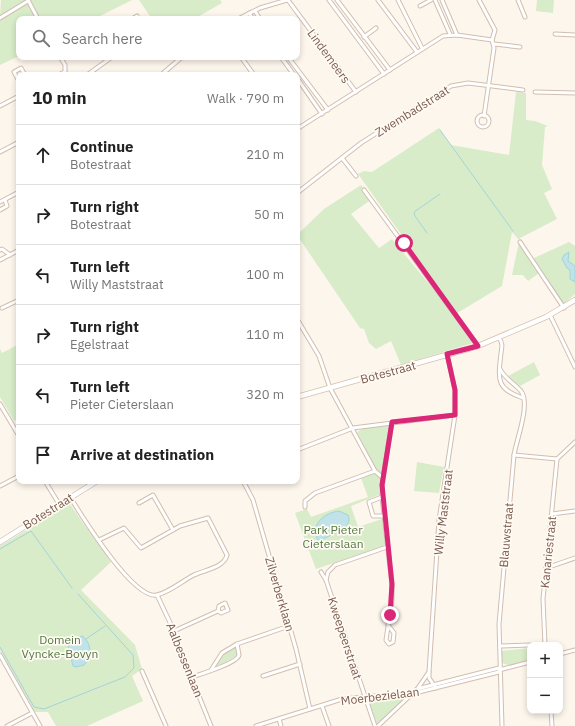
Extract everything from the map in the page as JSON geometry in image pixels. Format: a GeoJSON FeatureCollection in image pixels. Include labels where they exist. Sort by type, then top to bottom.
{"type":"FeatureCollection","features":[{"type":"Feature","properties":{"kind":"street"},"geometry":{"type":"LineString","coordinates":[[244,16],[287,0]]}},
{"type":"Feature","properties":{"kind":"street","name":"Lindemeers"},"geometry":{"type":"LineString","coordinates":[[287,0],[299,16]]}},
{"type":"Feature","properties":{"kind":"street"},"geometry":{"type":"LineString","coordinates":[[329,0],[384,74]]}},
{"type":"Feature","properties":{"kind":"street"},"geometry":{"type":"LineString","coordinates":[[337,0],[390,70]]}},
{"type":"Feature","properties":{"kind":"street"},"geometry":{"type":"LineString","coordinates":[[378,0],[417,52]]}},
{"type":"Feature","properties":{"kind":"street"},"geometry":{"type":"LineString","coordinates":[[398,0],[422,48]]}},
{"type":"Feature","properties":{"kind":"street"},"geometry":{"type":"LineString","coordinates":[[420,6],[431,0]]}},
{"type":"Feature","properties":{"kind":"street"},"geometry":{"type":"LineString","coordinates":[[435,0],[450,34]]}},
{"type":"Feature","properties":{"kind":"street"},"geometry":{"type":"LineString","coordinates":[[442,0],[457,35]]}},
{"type":"Feature","properties":{"kind":"street"},"geometry":{"type":"LineString","coordinates":[[479,0],[495,30],[492,40],[494,44],[484,116],[489,122],[487,126],[483,127],[479,125],[477,120],[479,117],[484,116]]}},
{"type":"Feature","properties":{"kind":"street"},"geometry":{"type":"LineString","coordinates":[[518,0],[525,17]]}},
{"type":"Feature","properties":{"kind":"street"},"geometry":{"type":"LineString","coordinates":[[0,18],[28,1],[36,16]]}},
{"type":"Feature","properties":{"kind":"street"},"geometry":{"type":"LineString","coordinates":[[255,11],[258,16]]}},
{"type":"Feature","properties":{"kind":"street","name":"Lindemeers"},"geometry":{"type":"LineString","coordinates":[[300,17],[356,92]]}},
{"type":"Feature","properties":{"kind":"street"},"geometry":{"type":"LineString","coordinates":[[364,37],[376,28]]}},
{"type":"Feature","properties":{"kind":"street"},"geometry":{"type":"LineString","coordinates":[[300,127],[443,36],[450,34],[492,40]]}},
{"type":"Feature","properties":{"kind":"street"},"geometry":{"type":"LineString","coordinates":[[555,34],[575,36]]}},
{"type":"Feature","properties":{"kind":"street"},"geometry":{"type":"LineString","coordinates":[[494,44],[520,46]]}},
{"type":"Feature","properties":{"kind":"street"},"geometry":{"type":"LineString","coordinates":[[62,60],[65,65],[65,72]]}},
{"type":"Feature","properties":{"kind":"street"},"geometry":{"type":"LineString","coordinates":[[91,72],[106,60]]}},
{"type":"Feature","properties":{"kind":"street"},"geometry":{"type":"LineString","coordinates":[[164,72],[178,60]]}},
{"type":"Feature","properties":{"kind":"street"},"geometry":{"type":"LineString","coordinates":[[243,60],[252,72]]}},
{"type":"Feature","properties":{"kind":"street"},"geometry":{"type":"LineString","coordinates":[[283,60],[292,72]]}},
{"type":"Feature","properties":{"kind":"street"},"geometry":{"type":"LineString","coordinates":[[290,60],[299,72]]}},
{"type":"Feature","properties":{"kind":"street"},"geometry":{"type":"LineString","coordinates":[[16,76],[14,72],[15,70],[21,68],[23,72]]}},
{"type":"Feature","properties":{"kind":"street"},"geometry":{"type":"LineString","coordinates":[[300,73],[328,110]]}},
{"type":"Feature","properties":{"kind":"street"},"geometry":{"type":"LineString","coordinates":[[300,82],[322,114]]}},
{"type":"Feature","properties":{"kind":"street","name":"Zwembadstraat"},"geometry":{"type":"LineString","coordinates":[[300,191],[342,158],[414,108],[452,86],[468,83],[523,90]]}},
{"type":"Feature","properties":{"kind":"street"},"geometry":{"type":"LineString","coordinates":[[535,92],[575,93]]}},
{"type":"Feature","properties":{"kind":"street"},"geometry":{"type":"LineString","coordinates":[[0,106],[16,98]]}},
{"type":"Feature","properties":{"kind":"street"},"geometry":{"type":"LineString","coordinates":[[0,152],[16,144]]}},
{"type":"Feature","properties":{"kind":"street"},"geometry":{"type":"LineString","coordinates":[[342,158],[356,176]]}},
{"type":"Feature","properties":{"kind":"street"},"geometry":{"type":"LineString","coordinates":[[364,190],[387,219],[478,346]]}},
{"type":"Feature","properties":{"kind":"street"},"geometry":{"type":"LineString","coordinates":[[0,202],[16,194]]}},
{"type":"Feature","properties":{"kind":"street"},"geometry":{"type":"LineString","coordinates":[[0,210],[7,206],[5,200]]}},
{"type":"Feature","properties":{"kind":"street"},"geometry":{"type":"LineString","coordinates":[[520,242],[564,308]]}},
{"type":"Feature","properties":{"kind":"street"},"geometry":{"type":"LineString","coordinates":[[0,250],[2,249],[10,255]]}},
{"type":"Feature","properties":{"kind":"street"},"geometry":{"type":"LineString","coordinates":[[0,260],[16,252]]}},
{"type":"Feature","properties":{"kind":"street","name":"Botestraat"},"geometry":{"type":"LineString","coordinates":[[300,396],[478,346],[500,338],[550,315],[564,308],[575,300]]}},
{"type":"Feature","properties":{"kind":"street"},"geometry":{"type":"LineString","coordinates":[[2,308],[16,301]]}},
{"type":"Feature","properties":{"kind":"street"},"geometry":{"type":"LineString","coordinates":[[550,315],[575,367]]}},
{"type":"Feature","properties":{"kind":"street"},"geometry":{"type":"LineString","coordinates":[[300,327],[319,356],[330,388],[375,471],[383,478]]}},
{"type":"Feature","properties":{"kind":"street"},"geometry":{"type":"LineString","coordinates":[[500,338],[502,345],[500,369],[504,389],[524,398]]}},
{"type":"Feature","properties":{"kind":"street","name":"Willy Maststraat"},"geometry":{"type":"LineString","coordinates":[[436,688],[429,678],[429,672],[440,520],[455,415],[455,390],[447,354]]}},
{"type":"Feature","properties":{"kind":"street"},"geometry":{"type":"LineString","coordinates":[[500,369],[507,380],[521,391],[524,398]]}},
{"type":"Feature","properties":{"kind":"street","name":"Blauwstraat"},"geometry":{"type":"LineString","coordinates":[[502,726],[499,670],[499,624],[514,455],[521,430],[524,398]]}},
{"type":"Feature","properties":{"kind":"street"},"geometry":{"type":"LineString","coordinates":[[0,404],[16,431]]}},
{"type":"Feature","properties":{"kind":"street"},"geometry":{"type":"LineString","coordinates":[[300,449],[353,428],[455,415]]}},
{"type":"Feature","properties":{"kind":"street"},"geometry":{"type":"LineString","coordinates":[[388,625],[394,634],[393,642],[389,644],[386,640],[392,584],[382,497],[383,478],[392,422]]}},
{"type":"Feature","properties":{"kind":"street"},"geometry":{"type":"LineString","coordinates":[[514,455],[557,459],[575,442]]}},
{"type":"Feature","properties":{"kind":"street","name":"Kanariestraat"},"geometry":{"type":"LineString","coordinates":[[545,642],[543,599],[557,459]]}},
{"type":"Feature","properties":{"kind":"street"},"geometry":{"type":"LineString","coordinates":[[306,508],[305,501],[315,493],[375,471]]}},
{"type":"Feature","properties":{"kind":"street"},"geometry":{"type":"LineString","coordinates":[[0,486],[16,478]]}},
{"type":"Feature","properties":{"kind":"street"},"geometry":{"type":"LineString","coordinates":[[47,484],[59,504]]}},
{"type":"Feature","properties":{"kind":"street","name":"Botestraat"},"geometry":{"type":"LineString","coordinates":[[0,542],[92,484]]}},
{"type":"Feature","properties":{"kind":"street","name":"Zilverberklaan"},"geometry":{"type":"LineString","coordinates":[[245,484],[253,500],[300,664],[310,709]]}},
{"type":"Feature","properties":{"kind":"street"},"geometry":{"type":"LineString","coordinates":[[139,503],[158,492]]}},
{"type":"Feature","properties":{"kind":"street"},"geometry":{"type":"LineString","coordinates":[[153,495],[173,530]]}},
{"type":"Feature","properties":{"kind":"street"},"geometry":{"type":"LineString","coordinates":[[70,497],[111,558],[132,583],[141,591],[150,595],[157,595],[194,575],[222,564],[227,558],[226,552],[208,518],[201,519],[173,530],[141,548],[124,528],[100,540]]}},
{"type":"Feature","properties":{"kind":"street"},"geometry":{"type":"LineString","coordinates":[[382,497],[369,502],[374,516],[384,516]]}},
{"type":"Feature","properties":{"kind":"street"},"geometry":{"type":"LineString","coordinates":[[552,514],[575,511]]}},
{"type":"Feature","properties":{"kind":"street"},"geometry":{"type":"LineString","coordinates":[[326,580],[328,572],[335,565],[387,547]]}},
{"type":"Feature","properties":{"kind":"street"},"geometry":{"type":"LineString","coordinates":[[546,568],[575,558]]}},
{"type":"Feature","properties":{"kind":"street","name":"Kweepeerstraat"},"geometry":{"type":"LineString","coordinates":[[322,572],[326,580],[364,697],[376,726]]}},
{"type":"Feature","properties":{"kind":"street","name":"Aalbessenlaan"},"geometry":{"type":"LineString","coordinates":[[157,595],[174,631],[211,726]]}},
{"type":"Feature","properties":{"kind":"street"},"geometry":{"type":"LineString","coordinates":[[174,631],[218,611]]}},
{"type":"Feature","properties":{"kind":"street"},"geometry":{"type":"LineString","coordinates":[[211,670],[222,653],[237,644],[289,626]]}},
{"type":"Feature","properties":{"kind":"street"},"geometry":{"type":"LineString","coordinates":[[192,677],[239,658],[237,644]]}},
{"type":"Feature","properties":{"kind":"street"},"geometry":{"type":"LineString","coordinates":[[500,646],[527,646]]}},
{"type":"Feature","properties":{"kind":"street"},"geometry":{"type":"LineString","coordinates":[[563,653],[575,650]]}},
{"type":"Feature","properties":{"kind":"street"},"geometry":{"type":"LineString","coordinates":[[0,655],[40,726]]}},
{"type":"Feature","properties":{"kind":"street"},"geometry":{"type":"LineString","coordinates":[[418,689],[527,663]]}},
{"type":"Feature","properties":{"kind":"street"},"geometry":{"type":"LineString","coordinates":[[263,676],[300,664]]}},
{"type":"Feature","properties":{"kind":"street","name":"Moerbezielaan"},"geometry":{"type":"LineString","coordinates":[[256,726],[342,699],[414,693],[499,670]]}},
{"type":"Feature","properties":{"kind":"street"},"geometry":{"type":"LineString","coordinates":[[142,671],[166,726]]}},
{"type":"Feature","properties":{"kind":"street","name":"Willy Maststraat"},"geometry":{"type":"LineString","coordinates":[[376,726],[418,689],[429,672]]}},
{"type":"Feature","properties":{"kind":"street"},"geometry":{"type":"LineString","coordinates":[[322,706],[329,726]]}},
{"type":"Feature","properties":{"kind":"street"},"geometry":{"type":"LineString","coordinates":[[7,726],[32,712]]}},
{"type":"Feature","properties":{"kind":"street"},"geometry":{"type":"LineString","coordinates":[[551,714],[552,726]]}},
{"type":"Feature","properties":{"kind":"street"},"geometry":{"type":"LineString","coordinates":[[279,719],[281,726]]}},
{"type":"Feature","properties":{"kind":"green space"},"geometry":{"type":"Polygon","coordinates":[[[1,0],[132,0],[100,16],[16,16],[16,57],[0,65],[0,20],[23,6],[22,3],[0,16],[1,0]]]}},
{"type":"Feature","properties":{"kind":"green space"},"geometry":{"type":"Polygon","coordinates":[[[139,0],[220,0],[222,3],[199,16],[150,16],[139,0]]]}},
{"type":"Feature","properties":{"kind":"green space"},"geometry":{"type":"Polygon","coordinates":[[[537,0],[554,0],[553,13],[536,11],[537,0]]]}},
{"type":"Feature","properties":{"kind":"green space"},"geometry":{"type":"Polygon","coordinates":[[[516,92],[526,93],[526,120],[535,121],[548,126],[545,127],[542,165],[552,189],[544,193],[557,219],[520,238],[519,240],[512,232],[502,286],[454,315],[473,343],[401,365],[391,341],[376,349],[369,343],[364,329],[360,328],[300,239],[300,232],[324,209],[361,185],[372,199],[351,214],[379,248],[392,239],[439,296],[443,293],[358,174],[364,171],[372,172],[439,128],[451,145],[509,155],[516,92]]]}},
{"type":"Feature","properties":{"kind":"green space"},"geometry":{"type":"Polygon","coordinates":[[[519,242],[539,273],[528,281],[523,275],[512,275],[519,242]]]}},
{"type":"Feature","properties":{"kind":"green space"},"geometry":{"type":"Polygon","coordinates":[[[569,242],[575,246],[575,294],[564,304],[532,259],[569,242]]]}},
{"type":"Feature","properties":{"kind":"green space"},"geometry":{"type":"Polygon","coordinates":[[[16,346],[16,420],[14,421],[0,397],[0,349],[2,353],[16,346]]]}},
{"type":"Feature","properties":{"kind":"green space"},"geometry":{"type":"Polygon","coordinates":[[[534,362],[540,375],[520,386],[508,376],[534,362]]]}},
{"type":"Feature","properties":{"kind":"green space","name":"Park Pieter Cieterslaan"},"geometry":{"type":"Polygon","coordinates":[[[388,426],[390,428],[381,494],[351,506],[358,527],[382,519],[385,544],[316,569],[295,513],[307,509],[311,517],[368,497],[361,478],[377,472],[357,432],[364,428],[388,426]]]}},
{"type":"Feature","properties":{"kind":"green space"},"geometry":{"type":"Polygon","coordinates":[[[417,462],[444,467],[439,493],[414,491],[417,462]]]}},
{"type":"Feature","properties":{"kind":"green space","name":"Domein Vyncke-Bovyn"},"geometry":{"type":"Polygon","coordinates":[[[70,504],[111,562],[81,590],[135,645],[142,669],[132,676],[143,701],[87,726],[56,726],[48,712],[35,712],[0,650],[0,546],[36,524],[38,526],[38,524],[70,504]]]}},
{"type":"Feature","properties":{"kind":"green space"},"geometry":{"type":"Polygon","coordinates":[[[234,647],[236,648],[238,656],[232,661],[218,667],[217,664],[224,654],[234,647]]]}},
{"type":"Feature","properties":{"kind":"green space"},"geometry":{"type":"Polygon","coordinates":[[[527,648],[527,661],[508,665],[502,663],[501,651],[527,648]]]}},
{"type":"Feature","properties":{"kind":"green space"},"geometry":{"type":"Polygon","coordinates":[[[408,695],[377,724],[368,699],[408,695]]]}},
{"type":"Feature","properties":{"kind":"water"},"geometry":{"type":"Polygon","coordinates":[[[569,252],[568,261],[575,266],[575,282],[570,279],[570,270],[567,268],[562,259],[564,255],[569,252]]]}},
{"type":"Feature","properties":{"kind":"water"},"geometry":{"type":"Polygon","coordinates":[[[339,511],[348,515],[348,524],[340,531],[320,541],[318,540],[316,534],[317,524],[328,514],[339,511]]]}},
{"type":"Feature","properties":{"kind":"water"},"geometry":{"type":"Polygon","coordinates":[[[82,636],[89,646],[90,658],[84,665],[76,667],[73,666],[68,646],[71,640],[82,636]]]}},
{"type":"Feature","properties":{"kind":"waterway"},"geometry":{"type":"LineString","coordinates":[[440,130],[513,231]]}},
{"type":"Feature","properties":{"kind":"waterway"},"geometry":{"type":"LineString","coordinates":[[427,233],[415,216],[414,212],[440,194]]}},
{"type":"Feature","properties":{"kind":"waterway"},"geometry":{"type":"LineString","coordinates":[[549,282],[564,304]]}},
{"type":"Feature","properties":{"kind":"waterway"},"geometry":{"type":"LineString","coordinates":[[58,511],[69,504]]}},
{"type":"Feature","properties":{"kind":"waterway"},"geometry":{"type":"LineString","coordinates":[[38,523],[50,516]]}},
{"type":"Feature","properties":{"kind":"waterway"},"geometry":{"type":"LineString","coordinates":[[0,549],[31,531],[72,588]]}},
{"type":"Feature","properties":{"kind":"waterway"},"geometry":{"type":"LineString","coordinates":[[0,647],[34,707],[44,709],[125,677],[134,668],[133,655],[78,594]]}},
{"type":"Feature","properties":{"kind":"waterway"},"geometry":{"type":"LineString","coordinates":[[86,639],[105,626]]}},
{"type":"Feature","properties":{"kind":"route"},"geometry":{"type":"LineString","coordinates":[[390,615],[392,584],[387,547],[382,485],[392,422],[455,415],[455,390],[447,354],[478,346],[404,243]]}}]}
